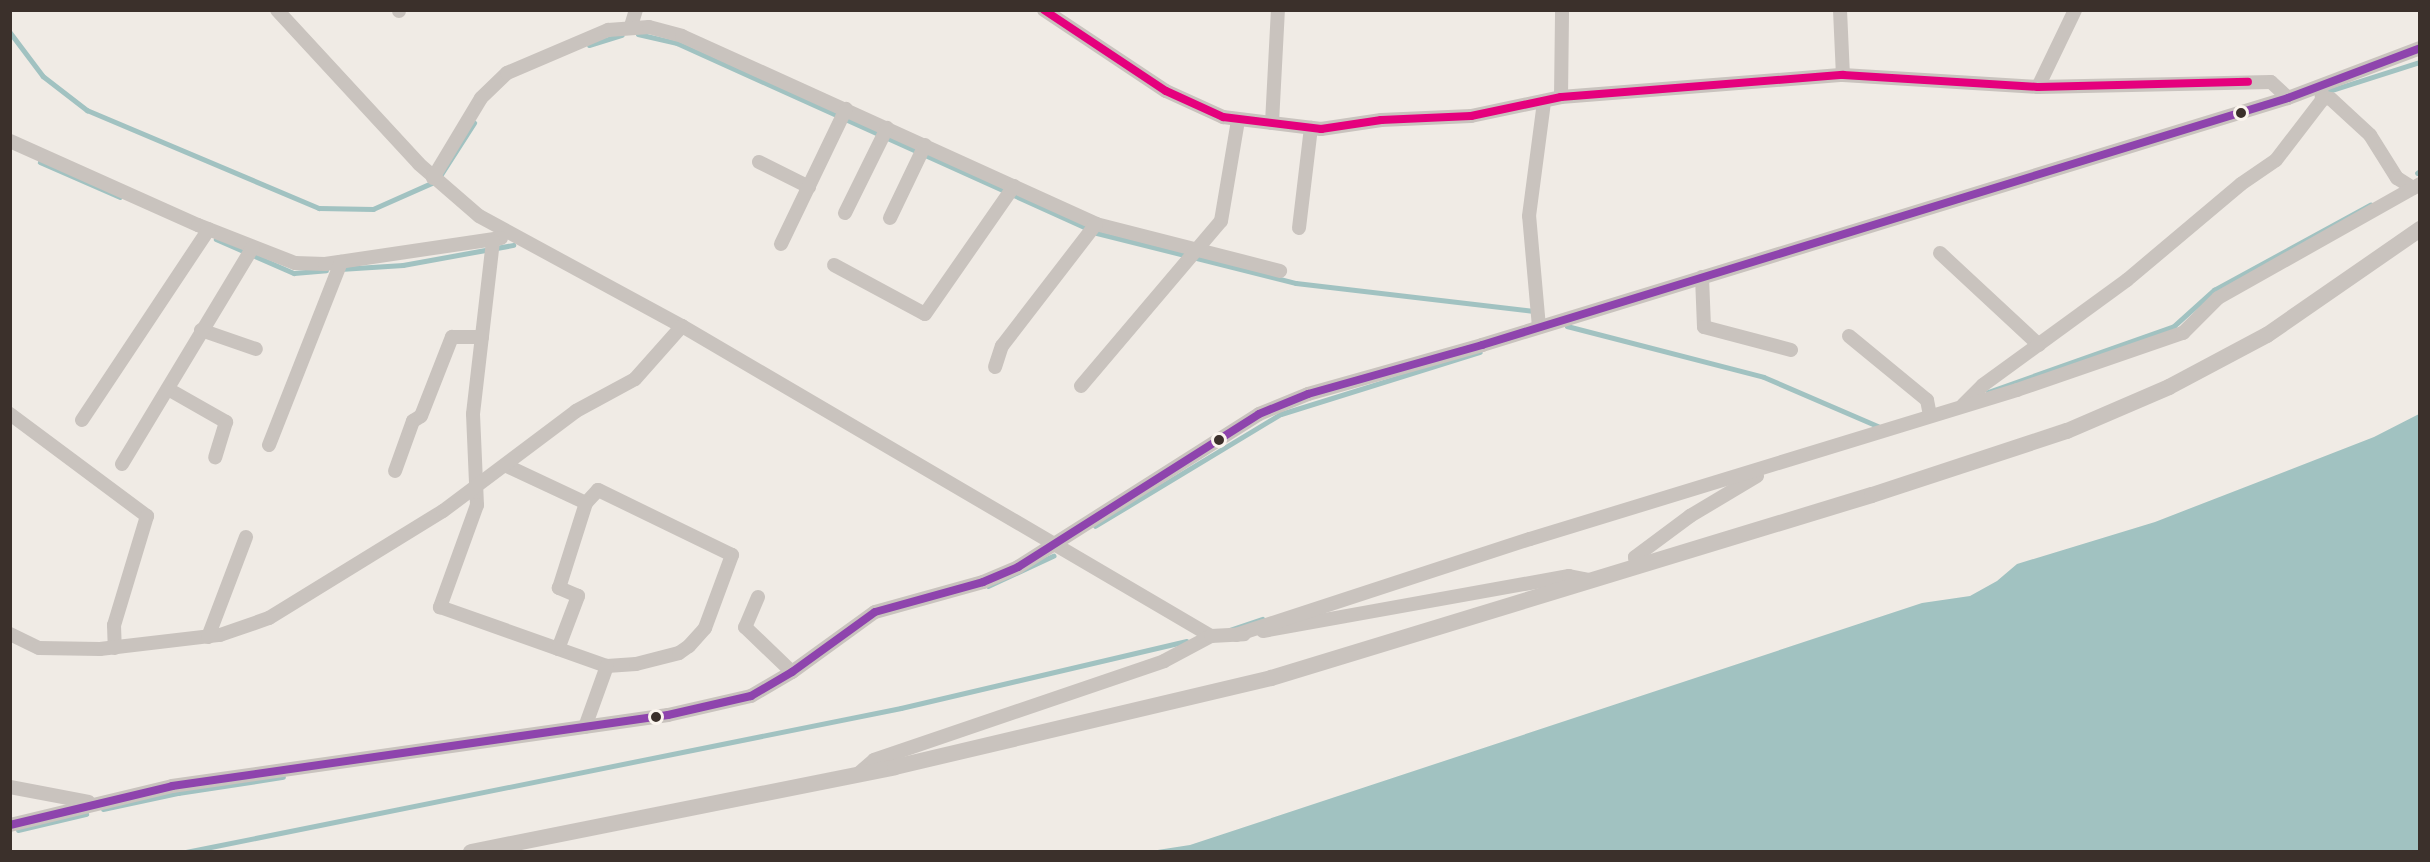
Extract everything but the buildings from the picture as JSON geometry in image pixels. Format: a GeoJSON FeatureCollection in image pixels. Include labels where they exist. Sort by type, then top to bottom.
{"type":"FeatureCollection","features":[{"type":"Feature","properties":{"kind":"street"},"geometry":{"type":"LineString","coordinates":[[631,26],[636,10]]}},
{"type":"Feature","properties":{"kind":"street"},"geometry":{"type":"LineString","coordinates":[[1044,10],[1166,91],[1238,121],[1311,128],[1471,116],[1561,97],[1843,75],[2038,87],[2271,82],[2288,98]]}},
{"type":"Feature","properties":{"kind":"street"},"geometry":{"type":"LineString","coordinates":[[1272,123],[1278,10]]}},
{"type":"Feature","properties":{"kind":"street"},"geometry":{"type":"LineString","coordinates":[[1561,97],[1562,10]]}},
{"type":"Feature","properties":{"kind":"street"},"geometry":{"type":"LineString","coordinates":[[1840,10],[1843,75]]}},
{"type":"Feature","properties":{"kind":"street"},"geometry":{"type":"LineString","coordinates":[[2038,87],[2075,10]]}},
{"type":"Feature","properties":{"kind":"street"},"geometry":{"type":"LineString","coordinates":[[279,11],[435,180],[479,216],[682,326],[1211,636]]}},
{"type":"Feature","properties":{"kind":"street"},"geometry":{"type":"LineString","coordinates":[[435,180],[481,98],[499,79],[608,30],[631,26],[682,36],[843,114],[1092,228],[1196,254],[1280,271]]}},
{"type":"Feature","properties":{"kind":"street"},"geometry":{"type":"LineString","coordinates":[[10,825],[172,786],[668,715],[751,696],[792,672],[875,612],[982,582],[1056,545],[1066,535],[1259,414],[1308,394],[1539,327],[2288,98],[2322,92],[2420,48]]}},
{"type":"Feature","properties":{"kind":"street"},"geometry":{"type":"LineString","coordinates":[[2322,92],[2370,135],[2397,178],[2416,186]]}},
{"type":"Feature","properties":{"kind":"street"},"geometry":{"type":"LineString","coordinates":[[1959,408],[1983,385],[2127,280],[2241,184],[2276,160],[2322,92]]}},
{"type":"Feature","properties":{"kind":"street"},"geometry":{"type":"LineString","coordinates":[[1539,327],[1529,216],[1544,102]]}},
{"type":"Feature","properties":{"kind":"street"},"geometry":{"type":"LineString","coordinates":[[781,244],[843,114]]}},
{"type":"Feature","properties":{"kind":"street"},"geometry":{"type":"LineString","coordinates":[[1081,386],[1196,254],[1221,221],[1238,121]]}},
{"type":"Feature","properties":{"kind":"street"},"geometry":{"type":"LineString","coordinates":[[1299,228],[1311,128]]}},
{"type":"Feature","properties":{"kind":"street"},"geometry":{"type":"LineString","coordinates":[[845,213],[884,133]]}},
{"type":"Feature","properties":{"kind":"street"},"geometry":{"type":"LineString","coordinates":[[10,141],[207,233],[250,251],[295,263],[339,266],[493,246],[512,235]]}},
{"type":"Feature","properties":{"kind":"street"},"geometry":{"type":"LineString","coordinates":[[890,218],[922,150]]}},
{"type":"Feature","properties":{"kind":"street"},"geometry":{"type":"LineString","coordinates":[[759,162],[809,187]]}},
{"type":"Feature","properties":{"kind":"street"},"geometry":{"type":"LineString","coordinates":[[1236,635],[1770,466],[1929,412],[1959,408],[2183,333],[2218,298],[2416,186]]}},
{"type":"Feature","properties":{"kind":"street"},"geometry":{"type":"LineString","coordinates":[[834,265],[925,314],[1011,191]]}},
{"type":"Feature","properties":{"kind":"street"},"geometry":{"type":"LineString","coordinates":[[995,367],[1002,346],[1092,228]]}},
{"type":"Feature","properties":{"kind":"street"},"geometry":{"type":"LineString","coordinates":[[471,852],[858,774],[1272,678],[1636,564],[1872,495],[2067,431],[2169,387],[2267,335],[2420,229]]}},
{"type":"Feature","properties":{"kind":"street"},"geometry":{"type":"LineString","coordinates":[[82,420],[207,233]]}},
{"type":"Feature","properties":{"kind":"street"},"geometry":{"type":"LineString","coordinates":[[493,246],[473,414],[474,490],[477,505],[440,607],[558,649],[607,666],[636,664],[679,653],[689,646],[705,628],[732,555],[598,490],[586,503],[559,588],[578,596],[558,649]]}},
{"type":"Feature","properties":{"kind":"street"},"geometry":{"type":"LineString","coordinates":[[122,464],[250,251]]}},
{"type":"Feature","properties":{"kind":"street"},"geometry":{"type":"LineString","coordinates":[[1940,253],[2039,345]]}},
{"type":"Feature","properties":{"kind":"street"},"geometry":{"type":"LineString","coordinates":[[269,445],[339,266]]}},
{"type":"Feature","properties":{"kind":"street"},"geometry":{"type":"LineString","coordinates":[[1702,277],[1704,327],[1791,350]]}},
{"type":"Feature","properties":{"kind":"street"},"geometry":{"type":"LineString","coordinates":[[10,633],[39,648],[115,648],[208,637],[269,618],[474,490],[576,411],[635,379],[682,326]]}},
{"type":"Feature","properties":{"kind":"street"},"geometry":{"type":"LineString","coordinates":[[201,330],[256,349]]}},
{"type":"Feature","properties":{"kind":"street"},"geometry":{"type":"LineString","coordinates":[[1849,336],[1927,400],[1929,412]]}},
{"type":"Feature","properties":{"kind":"street"},"geometry":{"type":"LineString","coordinates":[[396,471],[413,421],[421,416],[452,337],[482,337]]}},
{"type":"Feature","properties":{"kind":"street"},"geometry":{"type":"LineString","coordinates":[[168,389],[226,422],[215,457]]}},
{"type":"Feature","properties":{"kind":"street"},"geometry":{"type":"LineString","coordinates":[[10,414],[147,516],[114,625],[115,648]]}},
{"type":"Feature","properties":{"kind":"street"},"geometry":{"type":"LineString","coordinates":[[507,466],[586,503]]}},
{"type":"Feature","properties":{"kind":"street"},"geometry":{"type":"LineString","coordinates":[[1636,564],[1635,557],[1690,516],[1770,466]]}},
{"type":"Feature","properties":{"kind":"street"},"geometry":{"type":"LineString","coordinates":[[208,637],[246,537]]}},
{"type":"Feature","properties":{"kind":"street"},"geometry":{"type":"LineString","coordinates":[[858,774],[874,760],[1164,661],[1211,636],[1236,635],[1569,576],[1590,580]]}},
{"type":"Feature","properties":{"kind":"street"},"geometry":{"type":"LineString","coordinates":[[758,597],[745,627],[792,672]]}},
{"type":"Feature","properties":{"kind":"street"},"geometry":{"type":"LineString","coordinates":[[585,727],[607,666]]}},
{"type":"Feature","properties":{"kind":"street"},"geometry":{"type":"LineString","coordinates":[[10,787],[94,803]]}},
{"type":"Feature","properties":{"kind":"water"},"geometry":{"type":"Polygon","coordinates":[[[2419,414],[2419,851],[1151,851],[1190,845],[1922,603],[1970,596],[1997,581],[2017,564],[2155,522],[2374,437],[2419,414]]]}},
{"type":"Feature","properties":{"kind":"waterway"},"geometry":{"type":"LineString","coordinates":[[10,32],[43,76],[87,110],[319,208],[373,209],[434,182]]}},
{"type":"Feature","properties":{"kind":"waterway"},"geometry":{"type":"LineString","coordinates":[[638,34],[677,43],[1097,233],[1296,283],[1533,311]]}},
{"type":"Feature","properties":{"kind":"waterway"},"geometry":{"type":"LineString","coordinates":[[589,45],[621,35]]}},
{"type":"Feature","properties":{"kind":"waterway"},"geometry":{"type":"LineString","coordinates":[[2326,92],[2420,62]]}},
{"type":"Feature","properties":{"kind":"waterway"},"geometry":{"type":"LineString","coordinates":[[440,176],[474,123]]}},
{"type":"Feature","properties":{"kind":"waterway"},"geometry":{"type":"LineString","coordinates":[[40,162],[120,197]]}},
{"type":"Feature","properties":{"kind":"waterway"},"geometry":{"type":"LineString","coordinates":[[1988,392],[2174,326],[2214,290],[2370,205]]}},
{"type":"Feature","properties":{"kind":"waterway"},"geometry":{"type":"LineString","coordinates":[[216,239],[294,273],[326,270]]}},
{"type":"Feature","properties":{"kind":"waterway"},"geometry":{"type":"LineString","coordinates":[[340,269],[403,265],[513,245]]}},
{"type":"Feature","properties":{"kind":"waterway"},"geometry":{"type":"LineString","coordinates":[[1567,326],[1764,377],[1878,426]]}},
{"type":"Feature","properties":{"kind":"waterway"},"geometry":{"type":"LineString","coordinates":[[1095,526],[1281,414],[1480,352]]}},
{"type":"Feature","properties":{"kind":"waterway"},"geometry":{"type":"LineString","coordinates":[[988,586],[1053,556]]}},
{"type":"Feature","properties":{"kind":"waterway"},"geometry":{"type":"LineString","coordinates":[[1230,630],[1262,619]]}},
{"type":"Feature","properties":{"kind":"waterway"},"geometry":{"type":"LineString","coordinates":[[186,852],[901,708],[1186,641]]}},
{"type":"Feature","properties":{"kind":"waterway"},"geometry":{"type":"LineString","coordinates":[[103,809],[178,793],[283,777]]}},
{"type":"Feature","properties":{"kind":"waterway"},"geometry":{"type":"LineString","coordinates":[[18,830],[86,814]]}},
{"type":"Feature","properties":{"kind":"transit line"},"geometry":{"type":"LineString","coordinates":[[1044,10],[1166,91],[1223,117],[1321,129],[1381,120],[1471,116],[1561,97],[1843,75],[2038,87],[2248,82]]}},
{"type":"Feature","properties":{"kind":"transit line"},"geometry":{"type":"LineString","coordinates":[[10,825],[172,786],[668,715],[751,696],[792,672],[875,612],[983,582],[1018,567],[1259,414],[1308,394],[1482,345],[2288,98],[2420,48]]}}]}
